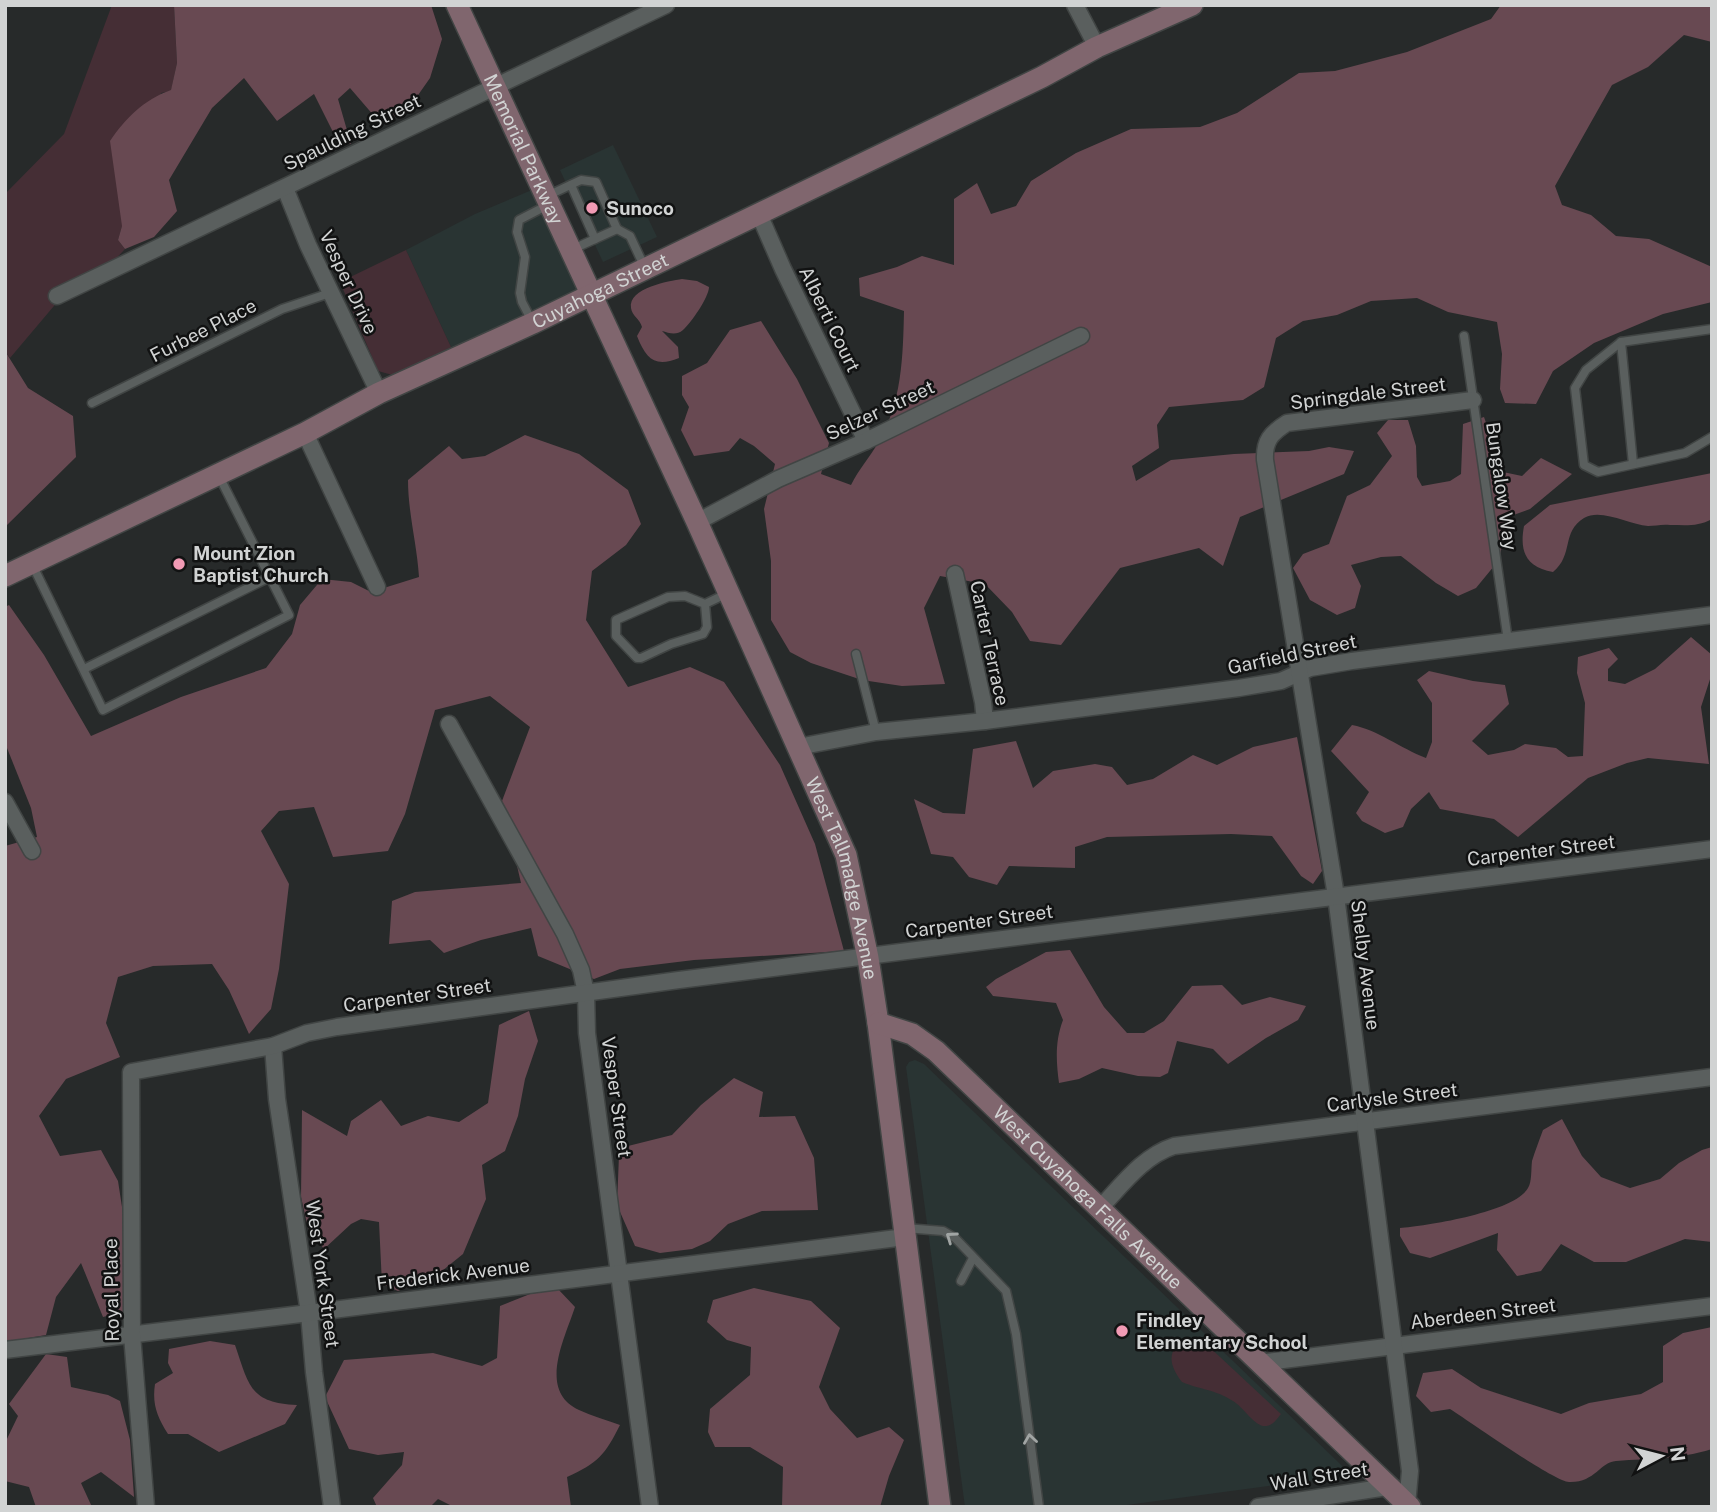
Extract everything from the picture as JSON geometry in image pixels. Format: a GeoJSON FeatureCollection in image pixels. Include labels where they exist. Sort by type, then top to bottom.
{"type":"FeatureCollection","features":[{"type":"Feature","properties":{"kind":"street","name":"Memorial Parkway"},"geometry":{"type":"LineString","coordinates":[[457,5],[592,293]]}},
{"type":"Feature","properties":{"kind":"street","name":"Spaulding Street"},"geometry":{"type":"LineString","coordinates":[[57,296],[666,5]]}},
{"type":"Feature","properties":{"kind":"street"},"geometry":{"type":"LineString","coordinates":[[1075,5],[1097,47]]}},
{"type":"Feature","properties":{"kind":"street","name":"Cuyahoga Street"},"geometry":{"type":"LineString","coordinates":[[5,576],[306,433],[379,393],[533,323],[1042,77],[1097,47],[1192,5]]}},
{"type":"Feature","properties":{"kind":"street","name":"Vesper Drive"},"geometry":{"type":"LineString","coordinates":[[285,188],[330,293],[379,393]]}},
{"type":"Feature","properties":{"kind":"street","name":"Alberti Court"},"geometry":{"type":"LineString","coordinates":[[759,214],[866,440]]}},
{"type":"Feature","properties":{"kind":"street","name":"West Tallmadge Avenue"},"geometry":{"type":"LineString","coordinates":[[592,293],[846,855],[868,958],[878,1023],[940,1507]]}},
{"type":"Feature","properties":{"kind":"street","name":"Selzer Street"},"geometry":{"type":"LineString","coordinates":[[697,522],[778,480],[1081,335]]}},
{"type":"Feature","properties":{"kind":"street","name":"Springdale Street"},"geometry":{"type":"LineString","coordinates":[[1270,434],[1287,423],[1299,420],[1473,400]]}},
{"type":"Feature","properties":{"kind":"street"},"geometry":{"type":"LineString","coordinates":[[306,433],[377,587]]}},
{"type":"Feature","properties":{"kind":"street","name":"Shelby Avenue"},"geometry":{"type":"LineString","coordinates":[[1270,434],[1265,447],[1265,460],[1336,896],[1410,1471],[1408,1506]]}},
{"type":"Feature","properties":{"kind":"street","name":"Carter Terrace"},"geometry":{"type":"LineString","coordinates":[[955,574],[985,721]]}},
{"type":"Feature","properties":{"kind":"street","name":"Garfield Street"},"geometry":{"type":"LineString","coordinates":[[799,747],[876,733],[1239,688],[1281,681],[1299,672],[1352,661],[1712,615]]}},
{"type":"Feature","properties":{"kind":"street","name":"Vesper Street"},"geometry":{"type":"LineString","coordinates":[[449,724],[565,934],[586,993],[587,1033],[650,1507]]}},
{"type":"Feature","properties":{"kind":"street"},"geometry":{"type":"LineString","coordinates":[[5,802],[32,851]]}},
{"type":"Feature","properties":{"kind":"street","name":"Carpenter Street"},"geometry":{"type":"LineString","coordinates":[[131,1072],[273,1046],[307,1033],[337,1027],[1712,849]]}},
{"type":"Feature","properties":{"kind":"street","name":"West Cuyahoga Falls Avenue"},"geometry":{"type":"LineString","coordinates":[[878,1023],[912,1034],[936,1051],[1408,1506]]}},
{"type":"Feature","properties":{"kind":"street","name":"West York Street"},"geometry":{"type":"LineString","coordinates":[[273,1046],[277,1099],[309,1313],[332,1507]]}},
{"type":"Feature","properties":{"kind":"street","name":"Royal Place"},"geometry":{"type":"LineString","coordinates":[[131,1072],[132,1335],[146,1507]]}},
{"type":"Feature","properties":{"kind":"street","name":"Carlysle Street"},"geometry":{"type":"LineString","coordinates":[[1100,1208],[1150,1158],[1174,1146],[1712,1077]]}},
{"type":"Feature","properties":{"kind":"street","name":"Frederick Avenue"},"geometry":{"type":"LineString","coordinates":[[5,1350],[618,1274],[905,1232]]}},
{"type":"Feature","properties":{"kind":"street","name":"Aberdeen Street"},"geometry":{"type":"LineString","coordinates":[[1259,1363],[1712,1306]]}},
{"type":"Feature","properties":{"kind":"street","name":"Wall Street"},"geometry":{"type":"LineString","coordinates":[[1258,1507],[1339,1501],[1387,1487]]}},
{"type":"Feature","properties":{"kind":"lane"},"geometry":{"type":"LineString","coordinates":[[533,323],[520,293],[524,257],[517,226],[519,220],[571,185],[582,180],[596,183],[617,229],[630,236],[645,268]]}},
{"type":"Feature","properties":{"kind":"lane"},"geometry":{"type":"LineString","coordinates":[[571,185],[595,239]]}},
{"type":"Feature","properties":{"kind":"lane"},"geometry":{"type":"LineString","coordinates":[[571,249],[617,229]]}},
{"type":"Feature","properties":{"kind":"lane","name":"Furbee Place"},"geometry":{"type":"LineString","coordinates":[[92,403],[282,309],[330,293]]}},
{"type":"Feature","properties":{"kind":"lane"},"geometry":{"type":"LineString","coordinates":[[1712,329],[1621,342],[1586,370],[1575,388],[1584,465],[1598,472],[1685,453],[1712,437]]}},
{"type":"Feature","properties":{"kind":"lane","name":"Bungalow Way"},"geometry":{"type":"LineString","coordinates":[[1464,336],[1508,642]]}},
{"type":"Feature","properties":{"kind":"lane"},"geometry":{"type":"LineString","coordinates":[[1621,342],[1633,464]]}},
{"type":"Feature","properties":{"kind":"lane"},"geometry":{"type":"LineString","coordinates":[[31,563],[103,710],[289,615],[217,474]]}},
{"type":"Feature","properties":{"kind":"lane"},"geometry":{"type":"LineString","coordinates":[[84,669],[270,577]]}},
{"type":"Feature","properties":{"kind":"lane"},"geometry":{"type":"LineString","coordinates":[[705,604],[707,627],[703,634],[671,644],[641,658],[637,658],[616,636],[615,620],[668,597],[685,596],[705,604],[729,593]]}},
{"type":"Feature","properties":{"kind":"lane"},"geometry":{"type":"LineString","coordinates":[[856,654],[876,733]]}},
{"type":"Feature","properties":{"kind":"lane"},"geometry":{"type":"LineString","coordinates":[[905,1232],[943,1231],[955,1238],[1006,1291],[1016,1334],[1039,1507]]}},
{"type":"Feature","properties":{"kind":"lane"},"geometry":{"type":"LineString","coordinates":[[961,1281],[973,1258]]}},
{"type":"Feature","properties":{"kind":"shaded area"},"geometry":{"type":"Polygon","coordinates":[[[112,5],[174,5],[177,63],[171,91],[161,93],[118,240],[125,249],[111,264],[59,300],[10,358],[5,351],[5,194],[64,134],[112,5]]]}},
{"type":"Feature","properties":{"kind":"shaded area"},"geometry":{"type":"Polygon","coordinates":[[[174,5],[431,5],[442,39],[430,78],[409,108],[381,124],[350,88],[338,99],[351,144],[339,144],[314,94],[277,121],[244,78],[212,108],[169,180],[177,211],[154,237],[125,249],[118,240],[122,226],[110,141],[136,111],[171,90],[177,63],[174,5]]]}},
{"type":"Feature","properties":{"kind":"shaded area"},"geometry":{"type":"Polygon","coordinates":[[[1501,5],[1712,5],[1712,42],[1684,35],[1648,67],[1612,85],[1555,186],[1562,205],[1591,215],[1616,236],[1649,239],[1712,267],[1712,302],[1663,314],[1594,343],[1553,371],[1536,404],[1505,403],[1500,389],[1502,354],[1497,322],[1448,312],[1417,298],[1371,301],[1337,315],[1303,321],[1276,338],[1264,387],[1243,400],[1169,407],[1157,425],[1159,448],[1132,466],[1136,481],[1171,460],[1309,451],[1329,447],[1354,451],[1344,474],[1240,517],[1223,566],[1199,548],[1120,568],[1061,645],[1030,641],[1012,612],[985,584],[940,576],[924,608],[945,684],[902,686],[862,680],[811,663],[790,652],[771,620],[771,561],[764,509],[775,464],[740,438],[729,451],[694,456],[681,430],[689,407],[682,395],[682,376],[707,363],[730,330],[761,321],[797,379],[829,443],[821,474],[851,485],[878,443],[892,412],[900,379],[904,328],[904,311],[860,296],[859,278],[897,267],[922,256],[954,265],[954,199],[977,183],[991,214],[1016,206],[1031,181],[1076,153],[1131,129],[1200,127],[1237,113],[1299,73],[1335,71],[1407,52],[1491,19],[1501,5]]]}},
{"type":"Feature","properties":{"kind":"shaded area"},"geometry":{"type":"Polygon","coordinates":[[[613,145],[657,237],[603,262],[560,170],[613,145]]]}},
{"type":"Feature","properties":{"kind":"shaded area"},"geometry":{"type":"Polygon","coordinates":[[[539,187],[587,292],[451,347],[406,250],[475,214],[539,187]]]}},
{"type":"Feature","properties":{"kind":"shaded area"},"geometry":{"type":"Polygon","coordinates":[[[406,250],[451,347],[396,376],[378,371],[340,282],[406,250]]]}},
{"type":"Feature","properties":{"kind":"shaded area"},"geometry":{"type":"Polygon","coordinates":[[[682,279],[697,281],[709,287],[706,297],[683,330],[675,333],[662,331],[678,347],[679,358],[664,362],[652,359],[644,351],[637,336],[642,327],[632,311],[632,301],[636,295],[650,287],[682,279]]]}},
{"type":"Feature","properties":{"kind":"shaded area"},"geometry":{"type":"Polygon","coordinates":[[[5,351],[28,388],[73,416],[76,457],[5,527],[5,351]]]}},
{"type":"Feature","properties":{"kind":"shaded area"},"geometry":{"type":"Polygon","coordinates":[[[1484,417],[1503,472],[1522,476],[1541,458],[1572,474],[1530,509],[1508,517],[1499,560],[1476,588],[1458,596],[1401,556],[1381,557],[1351,565],[1361,586],[1355,608],[1337,615],[1310,600],[1293,568],[1303,554],[1329,544],[1347,496],[1370,485],[1392,456],[1377,433],[1388,420],[1408,420],[1416,446],[1417,477],[1422,486],[1450,481],[1461,474],[1463,424],[1484,417]]]}},
{"type":"Feature","properties":{"kind":"shaded area"},"geometry":{"type":"Polygon","coordinates":[[[525,435],[579,454],[628,490],[641,524],[626,545],[592,571],[586,620],[628,687],[690,667],[724,682],[780,765],[815,844],[844,951],[694,960],[620,969],[594,979],[538,956],[531,928],[481,940],[444,953],[430,940],[389,944],[392,901],[415,892],[521,883],[502,801],[530,727],[490,696],[435,710],[405,814],[388,851],[333,857],[314,807],[279,811],[261,831],[289,884],[279,969],[271,1009],[249,1034],[229,990],[212,964],[153,966],[118,977],[106,1023],[120,1057],[66,1079],[39,1116],[60,1156],[101,1150],[118,1181],[124,1220],[126,1311],[103,1317],[81,1263],[56,1297],[46,1335],[5,1342],[5,846],[37,837],[31,808],[5,743],[5,607],[9,605],[44,655],[91,736],[181,697],[266,668],[292,634],[300,605],[322,579],[351,582],[371,592],[419,577],[408,480],[449,446],[462,459],[485,456],[525,435]]]}},
{"type":"Feature","properties":{"kind":"shaded area"},"geometry":{"type":"Polygon","coordinates":[[[1712,473],[1712,519],[1707,522],[1648,526],[1591,515],[1572,530],[1563,558],[1553,572],[1531,562],[1524,551],[1524,526],[1550,505],[1712,473]]]}},
{"type":"Feature","properties":{"kind":"shaded area"},"geometry":{"type":"Polygon","coordinates":[[[1691,637],[1712,655],[1712,673],[1701,707],[1709,764],[1648,758],[1627,763],[1588,778],[1518,837],[1494,819],[1440,809],[1429,792],[1411,809],[1403,827],[1385,833],[1362,821],[1356,813],[1369,792],[1331,751],[1352,725],[1371,731],[1426,758],[1432,742],[1432,703],[1417,680],[1429,671],[1505,685],[1509,704],[1472,741],[1488,755],[1514,750],[1525,744],[1556,748],[1568,757],[1583,756],[1585,703],[1577,673],[1578,657],[1609,648],[1618,659],[1608,669],[1608,681],[1625,684],[1655,669],[1691,637]]]}},
{"type":"Feature","properties":{"kind":"shaded area"},"geometry":{"type":"Polygon","coordinates":[[[1297,737],[1322,871],[1313,884],[1301,876],[1272,836],[1231,834],[1107,837],[1075,847],[1075,868],[1009,866],[997,885],[969,877],[953,857],[931,854],[914,799],[943,813],[965,814],[973,749],[1016,741],[1033,788],[1053,771],[1095,764],[1112,767],[1127,785],[1153,779],[1193,755],[1217,765],[1253,747],[1297,737]]]}},
{"type":"Feature","properties":{"kind":"shaded area"},"geometry":{"type":"Polygon","coordinates":[[[1070,950],[1104,1007],[1127,1033],[1144,1033],[1164,1021],[1192,986],[1222,985],[1242,1005],[1270,997],[1306,1006],[1298,1020],[1228,1064],[1213,1049],[1177,1041],[1168,1073],[1160,1077],[1138,1076],[1102,1068],[1079,1079],[1059,1083],[1057,1051],[1063,1020],[1056,1003],[993,996],[986,987],[1046,952],[1070,950]]]}},
{"type":"Feature","properties":{"kind":"shaded area"},"geometry":{"type":"Polygon","coordinates":[[[529,1011],[538,1041],[525,1079],[518,1116],[505,1151],[482,1165],[486,1199],[463,1254],[442,1271],[398,1291],[382,1284],[379,1222],[361,1219],[351,1224],[324,1249],[308,1228],[301,1197],[302,1110],[347,1136],[351,1121],[381,1100],[401,1126],[428,1116],[459,1122],[488,1103],[499,1025],[529,1011]]]}},
{"type":"Feature","properties":{"kind":"shaded area"},"geometry":{"type":"Polygon","coordinates":[[[915,1060],[924,1064],[1336,1460],[1347,1471],[1344,1476],[1112,1507],[965,1507],[906,1067],[909,1062],[915,1060]]]}},
{"type":"Feature","properties":{"kind":"shaded area"},"geometry":{"type":"Polygon","coordinates":[[[734,1078],[763,1092],[759,1117],[795,1116],[814,1158],[818,1210],[762,1211],[728,1224],[710,1241],[692,1249],[660,1253],[635,1246],[617,1205],[619,1155],[628,1146],[672,1135],[701,1105],[734,1078]]]}},
{"type":"Feature","properties":{"kind":"shaded area"},"geometry":{"type":"Polygon","coordinates":[[[1562,1119],[1582,1156],[1601,1177],[1630,1188],[1660,1179],[1679,1163],[1712,1147],[1712,1242],[1685,1239],[1626,1262],[1594,1262],[1561,1244],[1541,1271],[1517,1276],[1497,1250],[1498,1233],[1430,1258],[1410,1253],[1400,1236],[1400,1228],[1489,1211],[1520,1197],[1528,1188],[1532,1161],[1543,1130],[1562,1119]]]}},
{"type":"Feature","properties":{"kind":"shaded area"},"geometry":{"type":"Polygon","coordinates":[[[754,1288],[811,1301],[840,1328],[819,1387],[830,1409],[857,1438],[889,1427],[904,1440],[880,1507],[782,1507],[783,1467],[750,1447],[715,1447],[708,1432],[710,1409],[750,1375],[751,1347],[727,1340],[707,1322],[713,1300],[754,1288]]]}},
{"type":"Feature","properties":{"kind":"shaded area"},"geometry":{"type":"Polygon","coordinates":[[[558,1289],[575,1307],[557,1363],[559,1390],[566,1401],[579,1410],[620,1425],[600,1457],[567,1477],[571,1507],[454,1507],[438,1499],[430,1507],[377,1507],[373,1498],[402,1465],[404,1452],[378,1455],[349,1449],[325,1397],[344,1360],[433,1353],[482,1366],[497,1358],[500,1306],[530,1294],[558,1289]]]}},
{"type":"Feature","properties":{"kind":"shaded area"},"geometry":{"type":"Polygon","coordinates":[[[1712,1327],[1712,1449],[1699,1453],[1610,1462],[1585,1479],[1569,1482],[1546,1472],[1450,1409],[1431,1412],[1416,1396],[1423,1373],[1452,1369],[1481,1388],[1561,1414],[1589,1403],[1641,1394],[1663,1382],[1663,1346],[1683,1333],[1712,1327]]]}},
{"type":"Feature","properties":{"kind":"shaded area"},"geometry":{"type":"Polygon","coordinates":[[[1193,1339],[1205,1343],[1281,1414],[1275,1421],[1269,1425],[1259,1425],[1226,1397],[1182,1382],[1174,1368],[1172,1356],[1178,1346],[1193,1339]]]}},
{"type":"Feature","properties":{"kind":"shaded area"},"geometry":{"type":"Polygon","coordinates":[[[210,1341],[235,1345],[248,1381],[260,1396],[281,1404],[297,1405],[285,1424],[219,1452],[188,1434],[168,1434],[156,1410],[154,1391],[155,1384],[173,1373],[168,1363],[169,1349],[210,1341]]]}},
{"type":"Feature","properties":{"kind":"shaded area"},"geometry":{"type":"Polygon","coordinates":[[[46,1354],[67,1357],[71,1387],[108,1395],[120,1401],[130,1440],[134,1497],[101,1472],[81,1483],[92,1507],[36,1507],[29,1487],[5,1481],[5,1443],[18,1416],[9,1404],[46,1354]]]}},
{"type":"Feature","properties":{"kind":"place","name":"Sunoco"},"geometry":{"type":"Point","coordinates":[592,208]}},
{"type":"Feature","properties":{"kind":"place","name":"Mount Zion Baptist Church"},"geometry":{"type":"Point","coordinates":[179,564]}},
{"type":"Feature","properties":{"kind":"place","name":"Findley Elementary School"},"geometry":{"type":"Point","coordinates":[1122,1331]}}]}
